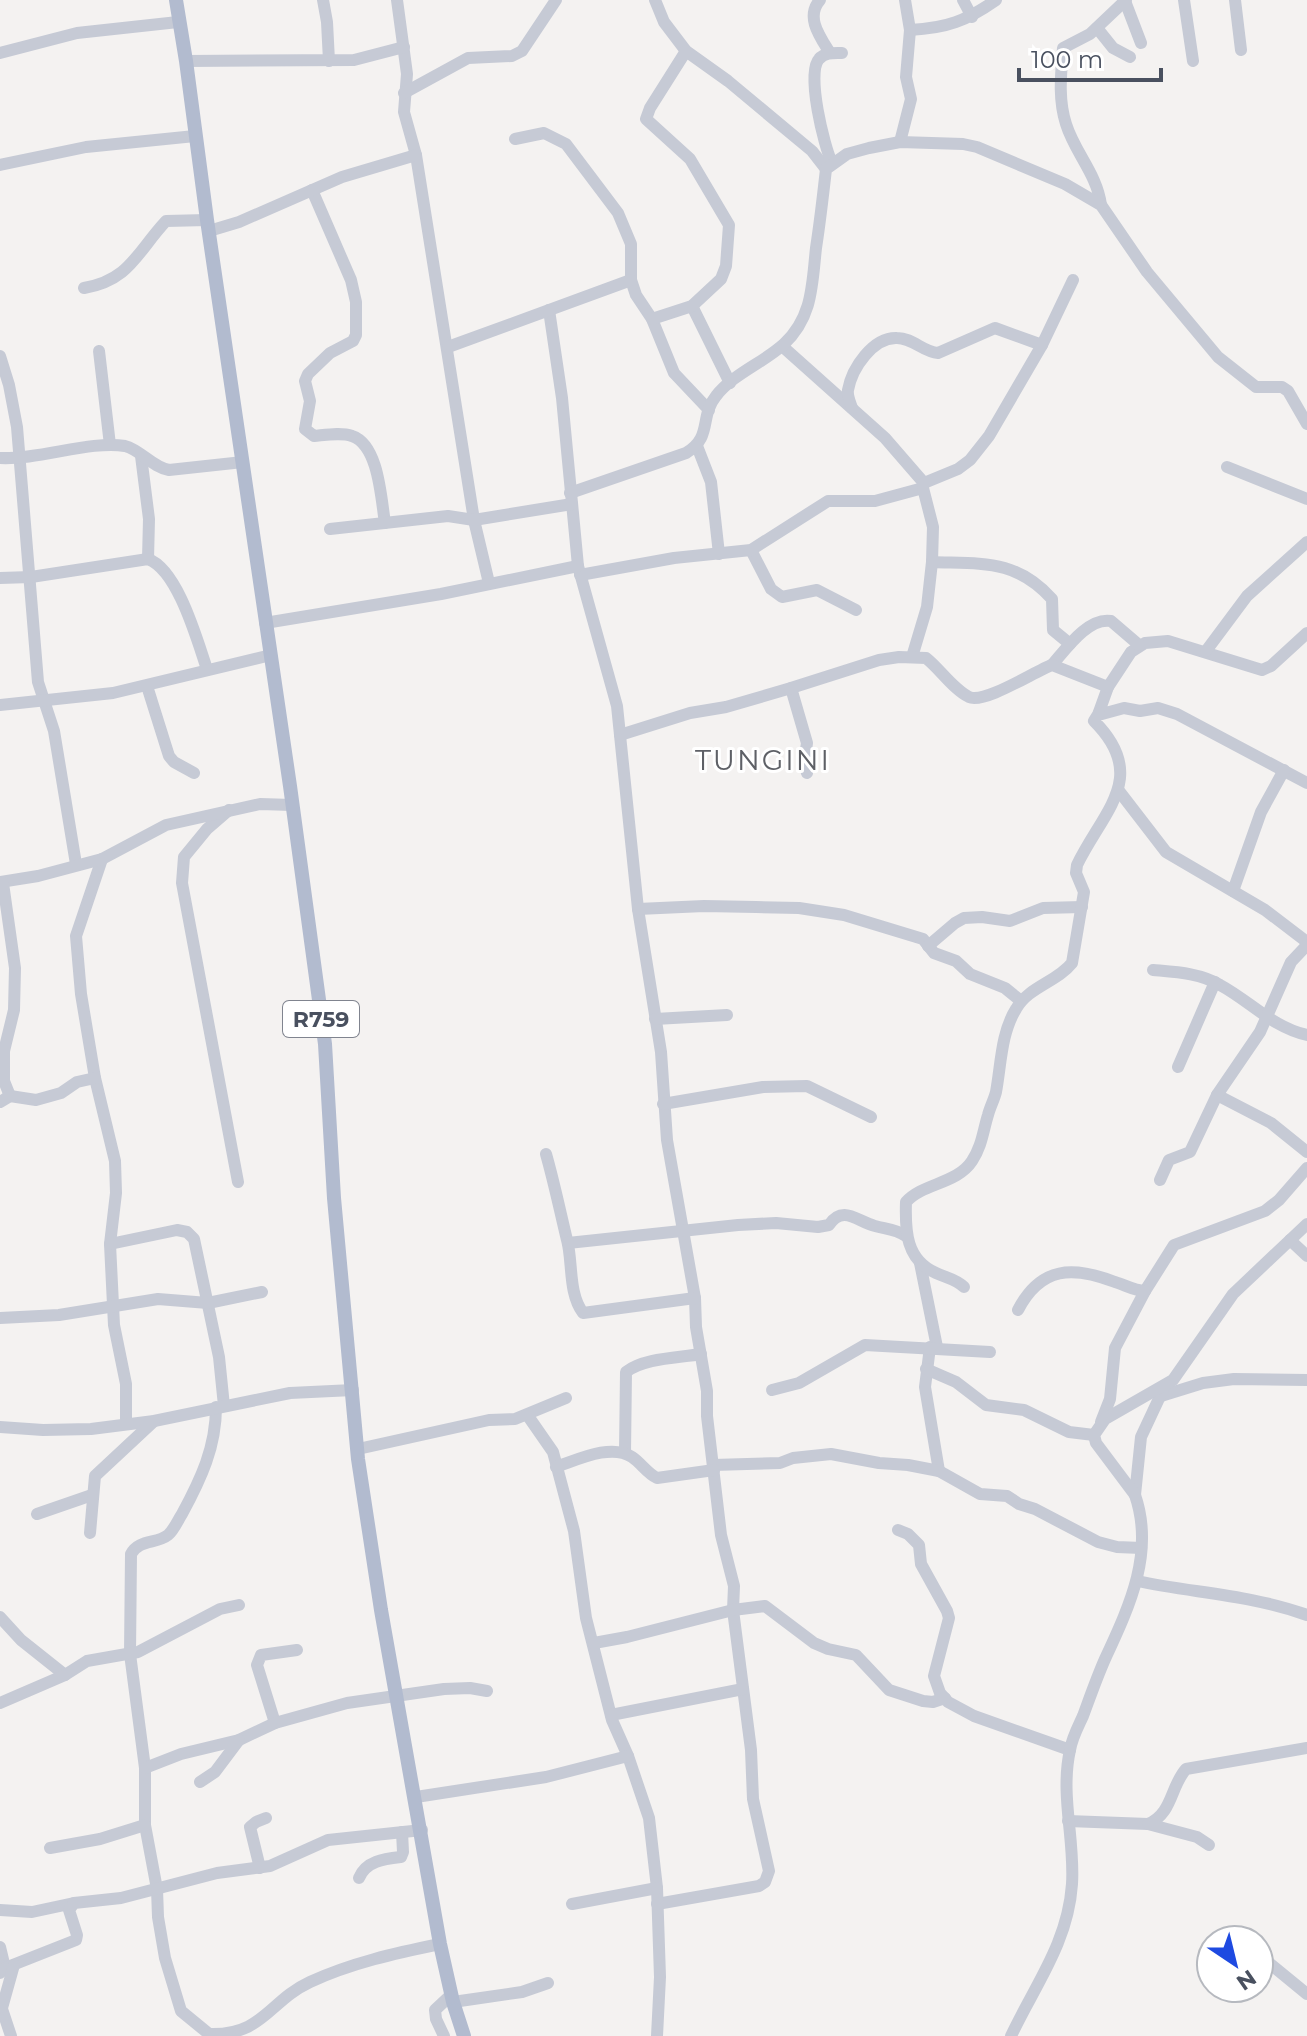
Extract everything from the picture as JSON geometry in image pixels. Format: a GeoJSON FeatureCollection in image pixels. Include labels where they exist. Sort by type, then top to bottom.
{"type":"FeatureCollection","features":[{"type":"Feature","properties":{"kind":"main road","name":"R759"},"geometry":{"type":"LineString","coordinates":[[176,0],[325,1044],[334,1198],[358,1449],[381,1610],[440,1944],[464,2036]]}},
{"type":"Feature","properties":{"kind":"street"},"geometry":{"type":"LineString","coordinates":[[323,0],[329,61]]}},
{"type":"Feature","properties":{"kind":"street"},"geometry":{"type":"LineString","coordinates":[[397,0],[407,74],[404,112],[416,155],[474,520],[489,583]]}},
{"type":"Feature","properties":{"kind":"street"},"geometry":{"type":"LineString","coordinates":[[404,93],[468,58],[512,56],[522,51],[556,0]]}},
{"type":"Feature","properties":{"kind":"street"},"geometry":{"type":"LineString","coordinates":[[655,0],[664,22],[686,51],[728,81],[829,166]]}},
{"type":"Feature","properties":{"kind":"street"},"geometry":{"type":"LineString","coordinates":[[330,529],[448,516],[474,520],[571,499],[697,446],[703,438],[715,397],[782,346],[803,318],[813,290],[829,166],[819,127],[814,67],[819,58],[836,53],[814,21],[815,6],[820,0]]}},
{"type":"Feature","properties":{"kind":"street"},"geometry":{"type":"LineString","coordinates":[[900,142],[911,99],[906,77],[910,30],[905,0]]}},
{"type":"Feature","properties":{"kind":"street"},"geometry":{"type":"LineString","coordinates":[[963,0],[972,17]]}},
{"type":"Feature","properties":{"kind":"street"},"geometry":{"type":"LineString","coordinates":[[910,30],[951,25],[972,17],[996,0]]}},
{"type":"Feature","properties":{"kind":"street"},"geometry":{"type":"LineString","coordinates":[[1184,0],[1193,61]]}},
{"type":"Feature","properties":{"kind":"street"},"geometry":{"type":"LineString","coordinates":[[1235,0],[1241,50]]}},
{"type":"Feature","properties":{"kind":"street"},"geometry":{"type":"LineString","coordinates":[[1141,43],[1121,1],[1097,28],[1063,48],[1060,90],[1066,126],[1097,183],[1101,205],[1147,272],[1218,357],[1256,387],[1282,387],[1288,391],[1307,424]]}},
{"type":"Feature","properties":{"kind":"street"},"geometry":{"type":"LineString","coordinates":[[0,53],[88,31],[178,22]]}},
{"type":"Feature","properties":{"kind":"street"},"geometry":{"type":"LineString","coordinates":[[1097,28],[1113,48],[1130,57]]}},
{"type":"Feature","properties":{"kind":"street"},"geometry":{"type":"LineString","coordinates":[[186,61],[354,60],[404,47]]}},
{"type":"Feature","properties":{"kind":"street"},"geometry":{"type":"LineString","coordinates":[[652,319],[692,306],[721,279],[726,266],[729,225],[690,159],[646,119],[686,51]]}},
{"type":"Feature","properties":{"kind":"street"},"geometry":{"type":"LineString","coordinates":[[515,139],[544,133],[566,144],[618,213],[631,244],[631,280],[652,319],[674,373],[709,410]]}},
{"type":"Feature","properties":{"kind":"street"},"geometry":{"type":"LineString","coordinates":[[0,165],[86,147],[195,136]]}},
{"type":"Feature","properties":{"kind":"street"},"geometry":{"type":"LineString","coordinates":[[829,166],[847,154],[900,142],[977,147],[1065,184],[1101,205]]}},
{"type":"Feature","properties":{"kind":"street"},"geometry":{"type":"LineString","coordinates":[[84,288],[102,285],[126,270],[166,221],[208,225],[239,222],[342,177],[416,155]]}},
{"type":"Feature","properties":{"kind":"street"},"geometry":{"type":"LineString","coordinates":[[312,190],[351,280],[356,302],[356,335],[353,341],[330,353],[308,374],[305,381],[310,401],[305,429],[314,436],[353,436],[361,442],[375,462],[385,523]]}},
{"type":"Feature","properties":{"kind":"street"},"geometry":{"type":"LineString","coordinates":[[448,347],[631,280]]}},
{"type":"Feature","properties":{"kind":"street"},"geometry":{"type":"LineString","coordinates":[[265,623],[489,583],[751,550],[828,501],[875,501],[923,485],[958,469],[970,460],[989,436],[1042,345],[1073,280]]}},
{"type":"Feature","properties":{"kind":"street"},"geometry":{"type":"LineString","coordinates":[[692,306],[730,383]]}},
{"type":"Feature","properties":{"kind":"street"},"geometry":{"type":"LineString","coordinates":[[549,310],[562,398],[579,570],[617,706],[638,909],[661,1052],[663,1104],[695,1298],[721,1535],[734,1586],[733,1610],[751,1750],[753,1799],[767,1855],[767,1878],[759,1886],[657,1904]]}},
{"type":"Feature","properties":{"kind":"street"},"geometry":{"type":"LineString","coordinates":[[852,408],[847,395],[865,354],[887,339],[909,339],[938,353],[995,328],[1042,345]]}},
{"type":"Feature","properties":{"kind":"street"},"geometry":{"type":"LineString","coordinates":[[782,346],[885,438],[923,485],[933,527],[932,562],[927,607],[912,657]]}},
{"type":"Feature","properties":{"kind":"street"},"geometry":{"type":"LineString","coordinates":[[99,351],[110,445]]}},
{"type":"Feature","properties":{"kind":"street"},"geometry":{"type":"LineString","coordinates":[[0,356],[14,413],[38,682],[54,731],[76,864]]}},
{"type":"Feature","properties":{"kind":"street"},"geometry":{"type":"LineString","coordinates":[[0,458],[18,459],[110,445],[129,447],[159,468],[169,470],[243,462]]}},
{"type":"Feature","properties":{"kind":"street"},"geometry":{"type":"LineString","coordinates":[[697,446],[711,482],[719,554]]}},
{"type":"Feature","properties":{"kind":"street"},"geometry":{"type":"LineString","coordinates":[[141,456],[149,519],[148,559]]}},
{"type":"Feature","properties":{"kind":"street"},"geometry":{"type":"LineString","coordinates":[[1227,467],[1307,499]]}},
{"type":"Feature","properties":{"kind":"street"},"geometry":{"type":"LineString","coordinates":[[1206,651],[1247,596],[1307,542]]}},
{"type":"Feature","properties":{"kind":"street"},"geometry":{"type":"LineString","coordinates":[[751,550],[771,589],[782,597],[817,590],[856,610]]}},
{"type":"Feature","properties":{"kind":"street"},"geometry":{"type":"LineString","coordinates":[[0,578],[31,577],[148,559],[156,562],[170,578],[207,669]]}},
{"type":"Feature","properties":{"kind":"street"},"geometry":{"type":"LineString","coordinates":[[932,562],[987,564],[1017,571],[1052,599],[1053,630],[1070,644]]}},
{"type":"Feature","properties":{"kind":"street"},"geometry":{"type":"LineString","coordinates":[[620,735],[690,713],[726,707],[879,660],[912,657],[929,660],[965,693],[975,698],[991,694],[1052,665],[1092,625],[1107,620],[1139,645]]}},
{"type":"Feature","properties":{"kind":"street"},"geometry":{"type":"LineString","coordinates":[[1105,712],[1108,687],[1139,645],[1168,641],[1262,670],[1271,666],[1307,633]]}},
{"type":"Feature","properties":{"kind":"street"},"geometry":{"type":"LineString","coordinates":[[0,705],[113,693],[271,655]]}},
{"type":"Feature","properties":{"kind":"street"},"geometry":{"type":"LineString","coordinates":[[1052,665],[1108,687]]}},
{"type":"Feature","properties":{"kind":"street"},"geometry":{"type":"LineString","coordinates":[[147,686],[169,756],[194,773]]}},
{"type":"Feature","properties":{"kind":"street"},"geometry":{"type":"LineString","coordinates":[[791,688],[807,743],[804,763],[807,773]]}},
{"type":"Feature","properties":{"kind":"street"},"geometry":{"type":"LineString","coordinates":[[939,1471],[925,1387],[926,1369],[933,1347],[920,1263],[906,1236],[907,1200],[963,1171],[975,1158],[995,1096],[1009,1024],[1021,1001],[1070,966],[1084,892],[1076,873],[1077,865],[1105,821],[1119,791],[1121,775],[1111,739],[1094,721],[1105,712],[1124,708],[1143,711],[1158,708],[1177,714],[1307,783]]}},
{"type":"Feature","properties":{"kind":"street"},"geometry":{"type":"LineString","coordinates":[[1233,891],[1261,812],[1284,770]]}},
{"type":"Feature","properties":{"kind":"street"},"geometry":{"type":"LineString","coordinates":[[1119,791],[1166,852],[1265,910],[1307,943],[1287,969],[1260,1032],[1217,1095],[1190,1152],[1169,1160],[1160,1180]]}},
{"type":"Feature","properties":{"kind":"street"},"geometry":{"type":"LineString","coordinates":[[95,1078],[77,1082],[61,1093],[36,1100],[5,1099],[4,1029],[14,1010],[15,968],[1,882],[102,859],[166,825],[260,804],[292,805]]}},
{"type":"Feature","properties":{"kind":"street"},"geometry":{"type":"LineString","coordinates":[[229,810],[207,829],[184,857],[182,883],[238,1182]]}},
{"type":"Feature","properties":{"kind":"street"},"geometry":{"type":"LineString","coordinates":[[102,859],[76,936],[81,994],[95,1078],[115,1161],[116,1193],[110,1244],[114,1325],[126,1384],[126,1424]]}},
{"type":"Feature","properties":{"kind":"street"},"geometry":{"type":"LineString","coordinates":[[638,909],[704,906],[820,910],[920,938],[934,953],[956,961],[970,974],[1005,988],[1021,1001]]}},
{"type":"Feature","properties":{"kind":"street"},"geometry":{"type":"LineString","coordinates":[[928,946],[964,918],[1010,921],[1043,908],[1082,907]]}},
{"type":"Feature","properties":{"kind":"street"},"geometry":{"type":"LineString","coordinates":[[1153,970],[1190,974],[1215,982],[1266,1018],[1307,1035]]}},
{"type":"Feature","properties":{"kind":"street"},"geometry":{"type":"LineString","coordinates":[[1178,1067],[1215,982]]}},
{"type":"Feature","properties":{"kind":"street"},"geometry":{"type":"LineString","coordinates":[[655,1019],[727,1015]]}},
{"type":"Feature","properties":{"kind":"street"},"geometry":{"type":"LineString","coordinates":[[663,1104],[763,1087],[807,1086],[871,1117]]}},
{"type":"Feature","properties":{"kind":"street"},"geometry":{"type":"LineString","coordinates":[[1217,1095],[1271,1123],[1307,1152]]}},
{"type":"Feature","properties":{"kind":"street"},"geometry":{"type":"LineString","coordinates":[[546,1154],[568,1243],[573,1283],[583,1313],[695,1298]]}},
{"type":"Feature","properties":{"kind":"street"},"geometry":{"type":"LineString","coordinates":[[1135,1495],[1096,1443],[1097,1429],[1110,1399],[1115,1348],[1174,1245],[1265,1211],[1307,1168]]}},
{"type":"Feature","properties":{"kind":"street"},"geometry":{"type":"LineString","coordinates":[[568,1243],[758,1224],[824,1227],[834,1217],[843,1215],[853,1215],[868,1224],[895,1230],[906,1236]]}},
{"type":"Feature","properties":{"kind":"street"},"geometry":{"type":"LineString","coordinates":[[1011,2036],[1048,1971],[1065,1921],[1072,1884],[1067,1773],[1070,1750],[1104,1661],[1128,1611],[1137,1581],[1142,1522],[1135,1495],[1141,1437],[1162,1391],[1184,1366],[1221,1308],[1307,1224]]}},
{"type":"Feature","properties":{"kind":"street"},"geometry":{"type":"LineString","coordinates":[[110,1244],[177,1230],[187,1232],[194,1239],[219,1357],[220,1407],[210,1456],[196,1488],[168,1536],[140,1545],[131,1554],[130,1654],[145,1768],[145,1825],[165,1958],[181,2011],[209,2034],[247,2029],[306,1983],[340,1969],[440,1944]]}},
{"type":"Feature","properties":{"kind":"street"},"geometry":{"type":"LineString","coordinates":[[1290,1240],[1307,1256]]}},
{"type":"Feature","properties":{"kind":"street"},"geometry":{"type":"LineString","coordinates":[[920,1263],[964,1287]]}},
{"type":"Feature","properties":{"kind":"street"},"geometry":{"type":"LineString","coordinates":[[1018,1310],[1038,1282],[1057,1273],[1077,1271],[1145,1291]]}},
{"type":"Feature","properties":{"kind":"street"},"geometry":{"type":"LineString","coordinates":[[0,1318],[59,1315],[158,1299],[208,1303],[262,1292]]}},
{"type":"Feature","properties":{"kind":"street"},"geometry":{"type":"LineString","coordinates":[[772,1390],[799,1383],[863,1345],[990,1352]]}},
{"type":"Feature","properties":{"kind":"street"},"geometry":{"type":"LineString","coordinates":[[625,1453],[626,1372],[632,1367],[656,1361],[701,1354]]}},
{"type":"Feature","properties":{"kind":"street"},"geometry":{"type":"LineString","coordinates":[[926,1369],[956,1382],[986,1405],[1024,1410],[1069,1432],[1097,1429],[1162,1391],[1243,1378],[1307,1380]]}},
{"type":"Feature","properties":{"kind":"street"},"geometry":{"type":"LineString","coordinates":[[0,1427],[43,1430],[126,1424],[290,1393],[353,1390]]}},
{"type":"Feature","properties":{"kind":"street"},"geometry":{"type":"LineString","coordinates":[[358,1449],[472,1423],[528,1416],[566,1398]]}},
{"type":"Feature","properties":{"kind":"street"},"geometry":{"type":"LineString","coordinates":[[528,1416],[548,1442],[556,1467],[574,1531],[586,1618],[611,1715],[649,1818],[657,1888],[660,1977],[657,2036]]}},
{"type":"Feature","properties":{"kind":"street"},"geometry":{"type":"LineString","coordinates":[[90,1533],[95,1476],[154,1421]]}},
{"type":"Feature","properties":{"kind":"street"},"geometry":{"type":"LineString","coordinates":[[556,1467],[611,1452],[625,1453],[657,1478],[831,1454],[939,1471],[980,1494],[1007,1496],[1098,1542],[1141,1548]]}},
{"type":"Feature","properties":{"kind":"street"},"geometry":{"type":"LineString","coordinates":[[37,1514],[92,1495]]}},
{"type":"Feature","properties":{"kind":"street"},"geometry":{"type":"LineString","coordinates":[[898,1530],[908,1534],[919,1545],[925,1573],[949,1618],[934,1676],[945,1698],[974,1716],[1070,1750]]}},
{"type":"Feature","properties":{"kind":"street"},"geometry":{"type":"LineString","coordinates":[[1137,1581],[1266,1602],[1307,1615]]}},
{"type":"Feature","properties":{"kind":"street"},"geometry":{"type":"LineString","coordinates":[[0,1703],[65,1675],[91,1659],[145,1649],[220,1609],[239,1605]]}},
{"type":"Feature","properties":{"kind":"street"},"geometry":{"type":"LineString","coordinates":[[594,1643],[733,1610],[768,1607],[814,1643],[856,1655],[889,1690],[923,1701],[945,1698]]}},
{"type":"Feature","properties":{"kind":"street"},"geometry":{"type":"LineString","coordinates":[[2,1624],[65,1675]]}},
{"type":"Feature","properties":{"kind":"street"},"geometry":{"type":"LineString","coordinates":[[275,1723],[257,1665],[258,1659],[261,1655],[297,1650]]}},
{"type":"Feature","properties":{"kind":"street"},"geometry":{"type":"LineString","coordinates":[[145,1768],[181,1754],[239,1740],[275,1723],[347,1703],[397,1694],[470,1688],[487,1691]]}},
{"type":"Feature","properties":{"kind":"street"},"geometry":{"type":"LineString","coordinates":[[611,1715],[743,1689]]}},
{"type":"Feature","properties":{"kind":"street"},"geometry":{"type":"LineString","coordinates":[[200,1782],[215,1772],[239,1740]]}},
{"type":"Feature","properties":{"kind":"street"},"geometry":{"type":"LineString","coordinates":[[1148,1824],[1168,1808],[1176,1783],[1186,1769],[1307,1748]]}},
{"type":"Feature","properties":{"kind":"street"},"geometry":{"type":"LineString","coordinates":[[416,1797],[546,1777],[628,1756]]}},
{"type":"Feature","properties":{"kind":"street"},"geometry":{"type":"LineString","coordinates":[[260,1868],[250,1827],[266,1818]]}},
{"type":"Feature","properties":{"kind":"street"},"geometry":{"type":"LineString","coordinates":[[1068,1821],[1148,1824],[1197,1837],[1209,1845]]}},
{"type":"Feature","properties":{"kind":"street"},"geometry":{"type":"LineString","coordinates":[[50,1848],[100,1839],[145,1825]]}},
{"type":"Feature","properties":{"kind":"street"},"geometry":{"type":"LineString","coordinates":[[0,1910],[32,1912],[121,1898],[217,1873],[260,1868],[328,1840],[422,1830]]}},
{"type":"Feature","properties":{"kind":"street"},"geometry":{"type":"LineString","coordinates":[[359,1878],[362,1870],[369,1865],[401,1857],[402,1832]]}},
{"type":"Feature","properties":{"kind":"street"},"geometry":{"type":"LineString","coordinates":[[572,1904],[657,1888]]}},
{"type":"Feature","properties":{"kind":"street"},"geometry":{"type":"LineString","coordinates":[[7,1969],[76,1940],[69,1910],[74,1903]]}},
{"type":"Feature","properties":{"kind":"street"},"geometry":{"type":"LineString","coordinates":[[0,1947],[7,1969],[1,2006],[11,2036]]}},
{"type":"Feature","properties":{"kind":"street"},"geometry":{"type":"LineString","coordinates":[[1275,1968],[1307,1994]]}},
{"type":"Feature","properties":{"kind":"street"},"geometry":{"type":"LineString","coordinates":[[444,2036],[435,2010],[452,1998],[522,1992],[548,1983]]}},
{"type":"Feature","properties":{"kind":"district","name":"TUNGINI"},"geometry":{"type":"Point","coordinates":[763,760]}}]}
